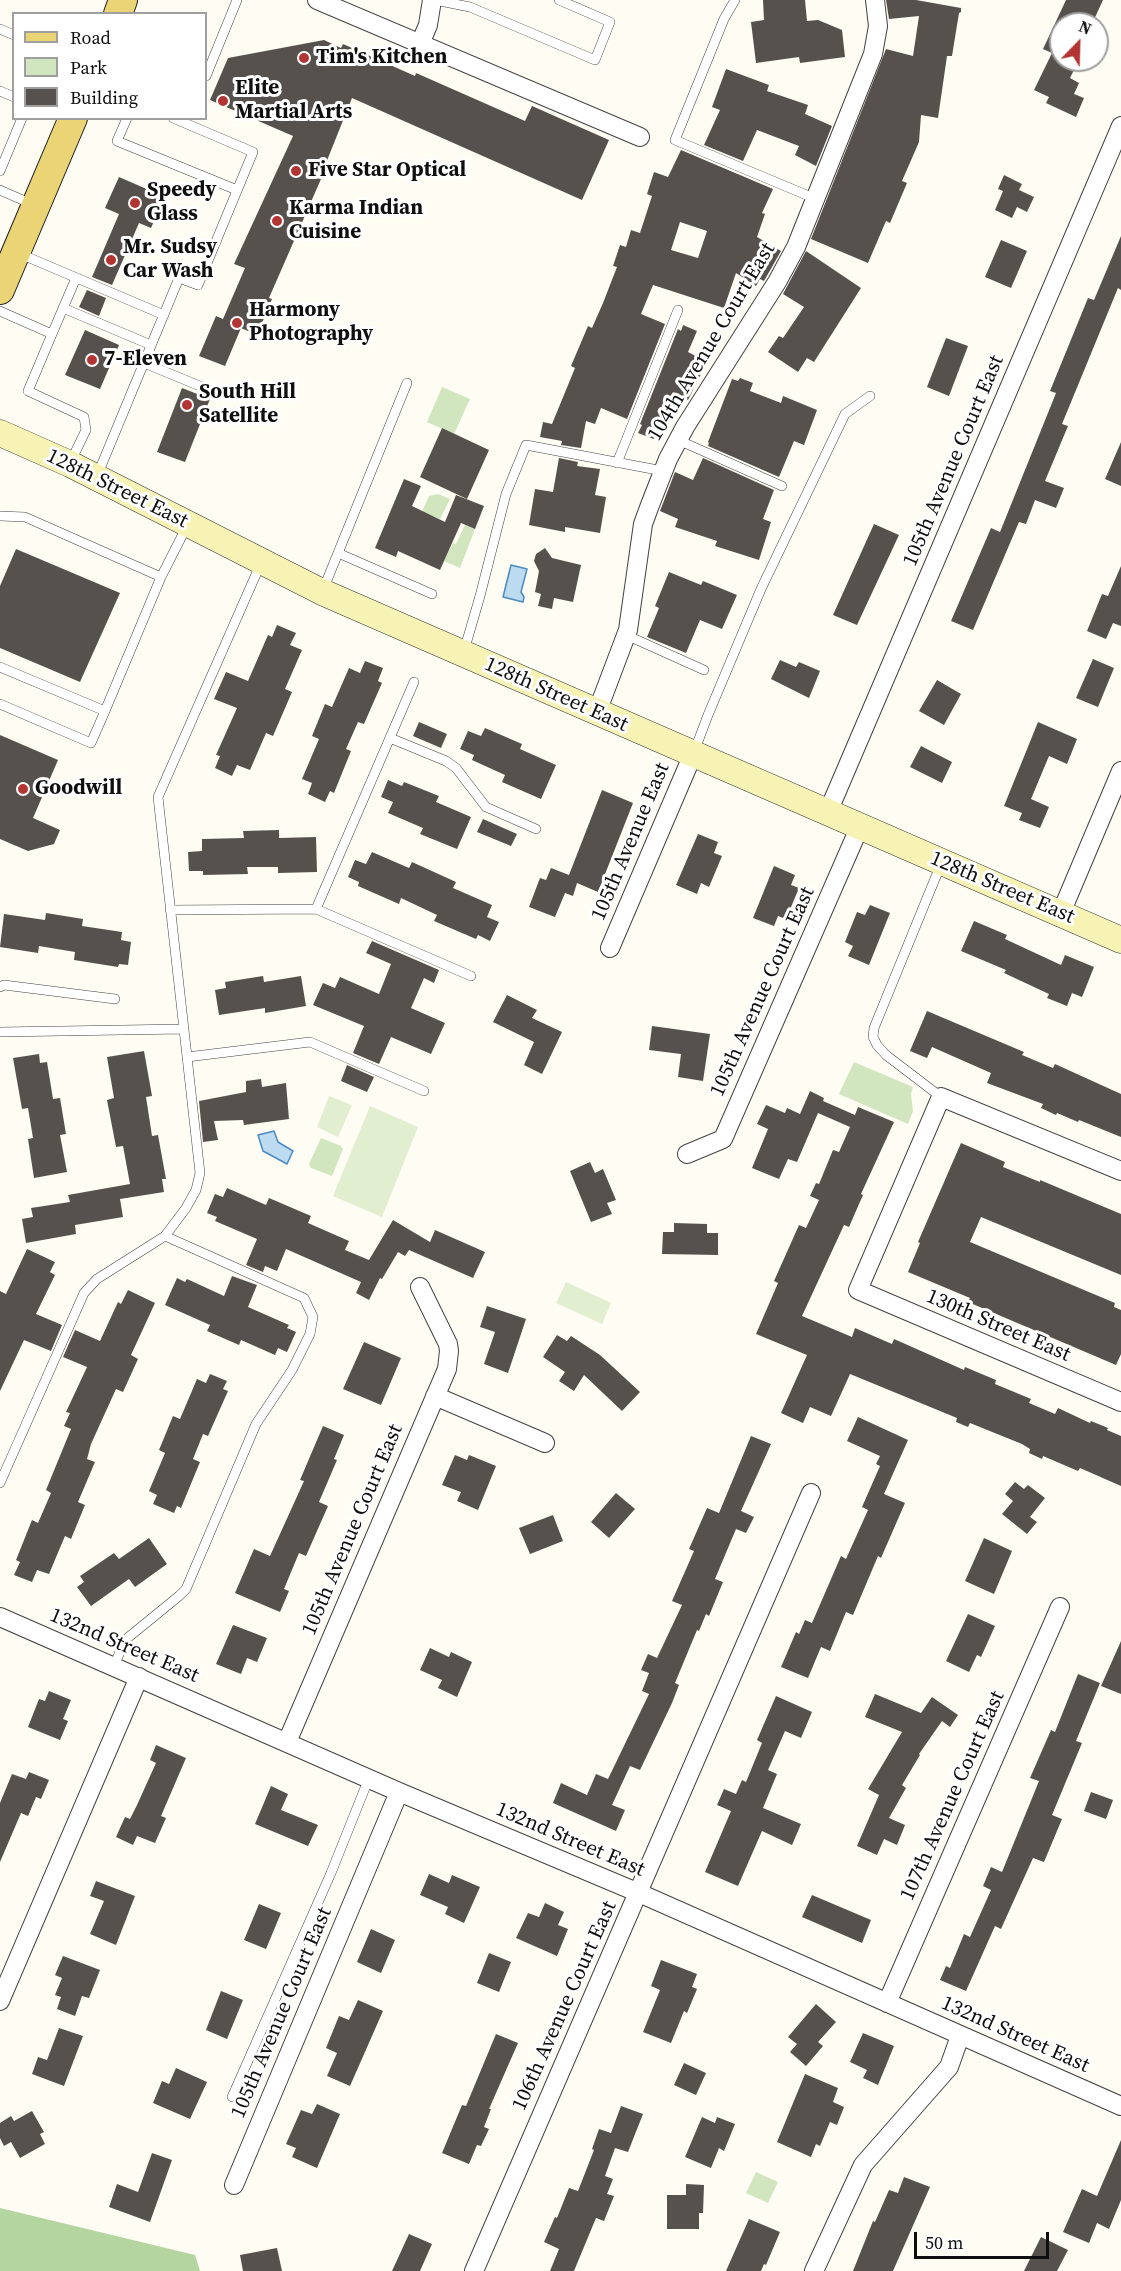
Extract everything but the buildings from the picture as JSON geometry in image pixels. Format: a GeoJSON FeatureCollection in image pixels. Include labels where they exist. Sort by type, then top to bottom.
{"type":"FeatureCollection","features":[{"type":"Feature","properties":{"kind":"main road"},"geometry":{"type":"LineString","coordinates":[[0,290],[70,120]]}},
{"type":"Feature","properties":{"kind":"street"},"geometry":{"type":"LineString","coordinates":[[317,0],[640,137]]}},
{"type":"Feature","properties":{"kind":"street"},"geometry":{"type":"LineString","coordinates":[[420,44],[428,25],[433,0]]}},
{"type":"Feature","properties":{"kind":"street","name":"104th Avenue Court East"},"geometry":{"type":"LineString","coordinates":[[597,712],[626,636],[643,524],[663,471],[678,440],[777,282],[796,247],[873,54],[878,26],[875,0]]}},
{"type":"Feature","properties":{"kind":"street","name":"105th Avenue Court East"},"geometry":{"type":"LineString","coordinates":[[828,813],[1121,126]]}},
{"type":"Feature","properties":{"kind":"street","name":"128th Street East"},"geometry":{"type":"LineString","coordinates":[[0,433],[70,464],[322,592],[1121,939]]}},
{"type":"Feature","properties":{"kind":"street","name":"105th Avenue East"},"geometry":{"type":"LineString","coordinates":[[610,948],[693,754]]}},
{"type":"Feature","properties":{"kind":"street"},"geometry":{"type":"LineString","coordinates":[[1061,914],[1121,771]]}},
{"type":"Feature","properties":{"kind":"street","name":"105th Avenue Court East"},"geometry":{"type":"LineString","coordinates":[[687,1154],[723,1139],[860,826]]}},
{"type":"Feature","properties":{"kind":"street"},"geometry":{"type":"LineString","coordinates":[[941,1097],[1121,1171]]}},
{"type":"Feature","properties":{"kind":"street","name":"130th Street East"},"geometry":{"type":"LineString","coordinates":[[941,1097],[858,1290],[1121,1402]]}},
{"type":"Feature","properties":{"kind":"street","name":"105th Avenue Court East"},"geometry":{"type":"LineString","coordinates":[[287,1742],[448,1362],[449,1352],[444,1335],[420,1287]]}},
{"type":"Feature","properties":{"kind":"street"},"geometry":{"type":"LineString","coordinates":[[435,1396],[545,1443]]}},
{"type":"Feature","properties":{"kind":"street","name":"106th Avenue Court East"},"geometry":{"type":"LineString","coordinates":[[474,2271],[811,1493]]}},
{"type":"Feature","properties":{"kind":"street","name":"107th Avenue Court East"},"geometry":{"type":"LineString","coordinates":[[887,2003],[1060,1607]]}},
{"type":"Feature","properties":{"kind":"street","name":"132nd Street East"},"geometry":{"type":"LineString","coordinates":[[0,1617],[399,1792],[639,1893],[1121,2106]]}},
{"type":"Feature","properties":{"kind":"street"},"geometry":{"type":"LineString","coordinates":[[0,2001],[139,1677]]}},
{"type":"Feature","properties":{"kind":"street","name":"105th Avenue Court East"},"geometry":{"type":"LineString","coordinates":[[234,2185],[399,1792]]}},
{"type":"Feature","properties":{"kind":"street"},"geometry":{"type":"LineString","coordinates":[[814,2271],[863,2165],[949,2067],[960,2036]]}},
{"type":"Feature","properties":{"kind":"lane"},"geometry":{"type":"LineString","coordinates":[[207,74],[237,0]]}},
{"type":"Feature","properties":{"kind":"lane"},"geometry":{"type":"LineString","coordinates":[[433,0],[470,7],[595,60],[610,22],[559,0]]}},
{"type":"Feature","properties":{"kind":"lane"},"geometry":{"type":"LineString","coordinates":[[735,0],[724,19],[675,140],[816,199]]}},
{"type":"Feature","properties":{"kind":"lane"},"geometry":{"type":"LineString","coordinates":[[0,171],[21,120]]}},
{"type":"Feature","properties":{"kind":"lane"},"geometry":{"type":"LineString","coordinates":[[126,120],[117,141],[237,190]]}},
{"type":"Feature","properties":{"kind":"lane"},"geometry":{"type":"LineString","coordinates":[[96,477],[179,278],[198,285],[253,152],[187,121]]}},
{"type":"Feature","properties":{"kind":"lane"},"geometry":{"type":"LineString","coordinates":[[0,190],[36,206]]}},
{"type":"Feature","properties":{"kind":"lane"},"geometry":{"type":"LineString","coordinates":[[16,252],[164,315]]}},
{"type":"Feature","properties":{"kind":"lane"},"geometry":{"type":"LineString","coordinates":[[70,464],[86,430],[84,417],[28,391],[76,278]]}},
{"type":"Feature","properties":{"kind":"lane"},"geometry":{"type":"LineString","coordinates":[[63,308],[151,345]]}},
{"type":"Feature","properties":{"kind":"lane"},"geometry":{"type":"LineString","coordinates":[[616,463],[678,310]]}},
{"type":"Feature","properties":{"kind":"lane"},"geometry":{"type":"LineString","coordinates":[[0,311],[52,333]]}},
{"type":"Feature","properties":{"kind":"lane"},"geometry":{"type":"LineString","coordinates":[[144,363],[212,391]]}},
{"type":"Feature","properties":{"kind":"lane"},"geometry":{"type":"LineString","coordinates":[[322,592],[407,383]]}},
{"type":"Feature","properties":{"kind":"lane"},"geometry":{"type":"LineString","coordinates":[[693,754],[761,589],[844,414],[870,396]]}},
{"type":"Feature","properties":{"kind":"lane"},"geometry":{"type":"LineString","coordinates":[[678,440],[782,486]]}},
{"type":"Feature","properties":{"kind":"lane"},"geometry":{"type":"LineString","coordinates":[[463,654],[506,494],[526,445],[663,471]]}},
{"type":"Feature","properties":{"kind":"lane"},"geometry":{"type":"LineString","coordinates":[[0,516],[25,517],[161,577]]}},
{"type":"Feature","properties":{"kind":"lane"},"geometry":{"type":"LineString","coordinates":[[0,704],[91,743],[161,577],[188,524]]}},
{"type":"Feature","properties":{"kind":"lane"},"geometry":{"type":"LineString","coordinates":[[338,553],[432,594]]}},
{"type":"Feature","properties":{"kind":"lane"},"geometry":{"type":"LineString","coordinates":[[0,1483],[84,1293],[97,1279],[165,1236],[196,1190],[200,1173],[158,797],[262,561]]}},
{"type":"Feature","properties":{"kind":"lane"},"geometry":{"type":"LineString","coordinates":[[626,636],[704,670]]}},
{"type":"Feature","properties":{"kind":"lane"},"geometry":{"type":"LineString","coordinates":[[0,667],[105,711]]}},
{"type":"Feature","properties":{"kind":"lane"},"geometry":{"type":"LineString","coordinates":[[316,909],[414,682]]}},
{"type":"Feature","properties":{"kind":"lane"},"geometry":{"type":"LineString","coordinates":[[390,738],[446,761],[456,768],[486,807],[536,829]]}},
{"type":"Feature","properties":{"kind":"lane"},"geometry":{"type":"LineString","coordinates":[[941,1097],[886,1055],[873,1037],[874,1028],[942,862]]}},
{"type":"Feature","properties":{"kind":"lane"},"geometry":{"type":"LineString","coordinates":[[170,910],[316,909],[471,976]]}},
{"type":"Feature","properties":{"kind":"lane"},"geometry":{"type":"LineString","coordinates":[[0,987],[4,985],[116,999]]}},
{"type":"Feature","properties":{"kind":"lane"},"geometry":{"type":"LineString","coordinates":[[0,1032],[183,1029]]}},
{"type":"Feature","properties":{"kind":"lane"},"geometry":{"type":"LineString","coordinates":[[187,1057],[310,1042],[424,1091]]}},
{"type":"Feature","properties":{"kind":"lane"},"geometry":{"type":"LineString","coordinates":[[114,1666],[124,1640],[186,1588],[256,1424],[292,1370],[309,1334],[313,1317],[304,1298],[165,1236]]}},
{"type":"Feature","properties":{"kind":"lane"},"geometry":{"type":"LineString","coordinates":[[232,2097],[331,1873],[369,1778]]}},
{"type":"Feature","properties":{"kind":"green space"},"geometry":{"type":"Polygon","coordinates":[[[442,387],[470,399],[454,434],[427,422],[442,387]]]}},
{"type":"Feature","properties":{"kind":"green space"},"geometry":{"type":"Polygon","coordinates":[[[438,494],[450,499],[440,519],[433,516],[413,532],[429,496],[438,494]]]}},
{"type":"Feature","properties":{"kind":"green space"},"geometry":{"type":"Polygon","coordinates":[[[465,525],[475,529],[460,568],[444,561],[465,525]]]}},
{"type":"Feature","properties":{"kind":"green space"},"geometry":{"type":"Polygon","coordinates":[[[854,1062],[913,1087],[911,1094],[913,1111],[908,1124],[839,1094],[854,1062]]]}},
{"type":"Feature","properties":{"kind":"green space"},"geometry":{"type":"Polygon","coordinates":[[[329,1096],[352,1105],[338,1137],[317,1127],[329,1096]]]}},
{"type":"Feature","properties":{"kind":"green space"},"geometry":{"type":"Polygon","coordinates":[[[370,1106],[418,1127],[382,1217],[333,1196],[370,1106]]]}},
{"type":"Feature","properties":{"kind":"green space"},"geometry":{"type":"Polygon","coordinates":[[[321,1138],[343,1149],[332,1176],[311,1168],[309,1164],[321,1138]]]}},
{"type":"Feature","properties":{"kind":"green space"},"geometry":{"type":"Polygon","coordinates":[[[566,1282],[611,1303],[602,1324],[556,1303],[566,1282]]]}},
{"type":"Feature","properties":{"kind":"green space"},"geometry":{"type":"Polygon","coordinates":[[[756,2172],[778,2182],[768,2203],[746,2193],[756,2172]]]}},
{"type":"Feature","properties":{"kind":"green space"},"geometry":{"type":"Polygon","coordinates":[[[0,2208],[195,2255],[200,2271],[0,2271],[0,2208]]]}},
{"type":"Feature","properties":{"kind":"water"},"geometry":{"type":"Polygon","coordinates":[[[511,565],[527,569],[521,592],[524,597],[523,602],[503,597],[511,565]]]}},
{"type":"Feature","properties":{"kind":"water"},"geometry":{"type":"Polygon","coordinates":[[[274,1131],[278,1142],[293,1151],[287,1164],[263,1151],[258,1135],[274,1131]]]}},
{"type":"Feature","properties":{"kind":"place","name":"Tim's Kitchen"},"geometry":{"type":"Point","coordinates":[304,58]}},
{"type":"Feature","properties":{"kind":"place","name":"Elite Martial Arts"},"geometry":{"type":"Point","coordinates":[223,101]}},
{"type":"Feature","properties":{"kind":"place","name":"Five Star Optical"},"geometry":{"type":"Point","coordinates":[296,171]}},
{"type":"Feature","properties":{"kind":"place","name":"Speedy Glass"},"geometry":{"type":"Point","coordinates":[135,203]}},
{"type":"Feature","properties":{"kind":"place","name":"Karma Indian Cuisine"},"geometry":{"type":"Point","coordinates":[277,221]}},
{"type":"Feature","properties":{"kind":"place","name":"Mr. Sudsy Car Wash"},"geometry":{"type":"Point","coordinates":[111,260]}},
{"type":"Feature","properties":{"kind":"place","name":"Harmony Photography"},"geometry":{"type":"Point","coordinates":[237,323]}},
{"type":"Feature","properties":{"kind":"place","name":"7-Eleven"},"geometry":{"type":"Point","coordinates":[92,360]}},
{"type":"Feature","properties":{"kind":"place","name":"South Hill Satellite"},"geometry":{"type":"Point","coordinates":[187,405]}},
{"type":"Feature","properties":{"kind":"place","name":"Goodwill"},"geometry":{"type":"Point","coordinates":[23,789]}}]}
